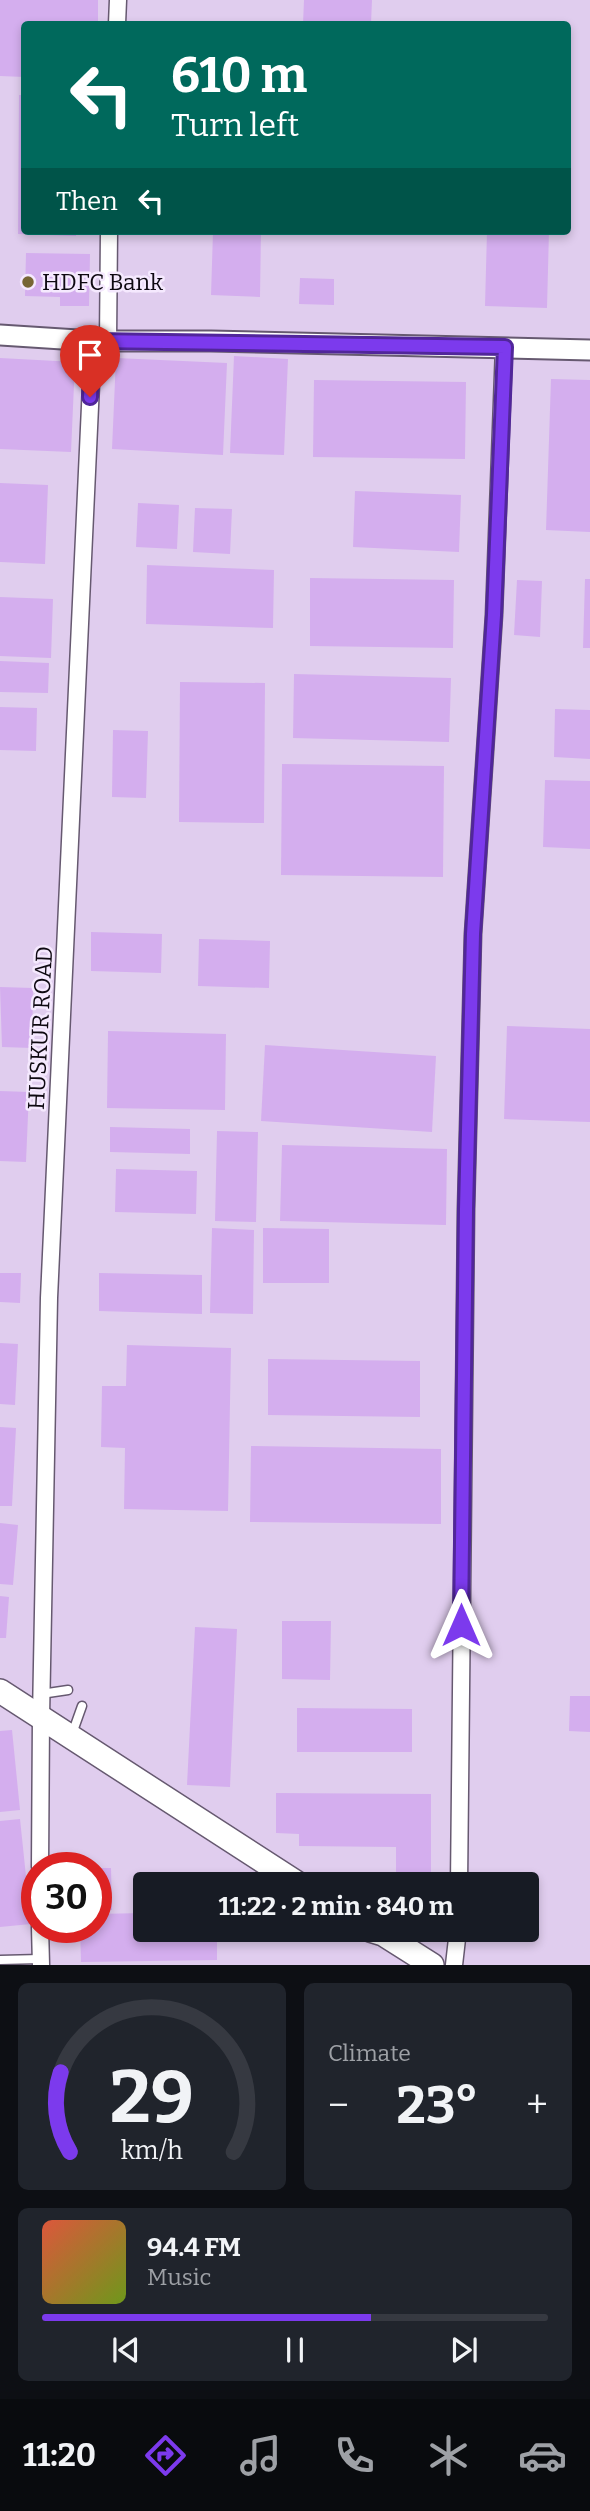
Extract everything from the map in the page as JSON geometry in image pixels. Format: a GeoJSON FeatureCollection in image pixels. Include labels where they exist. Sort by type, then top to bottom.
{"type":"FeatureCollection","features":[{"type":"Feature","properties":{"kind":"main road"},"geometry":{"type":"LineString","coordinates":[[0,1690],[280,1872]]}},
{"type":"Feature","properties":{"kind":"main road"},"geometry":{"type":"LineString","coordinates":[[379,1942],[408,1965]]}},
{"type":"Feature","properties":{"kind":"main road"},"geometry":{"type":"LineString","coordinates":[[396,1942],[432,1965]]}},
{"type":"Feature","properties":{"kind":"street"},"geometry":{"type":"LineString","coordinates":[[117,21],[118,0]]}},
{"type":"Feature","properties":{"kind":"street","name":"HUSKUR ROAD"},"geometry":{"type":"LineString","coordinates":[[40,1852],[49,1298],[100,341],[109,235]]}},
{"type":"Feature","properties":{"kind":"street"},"geometry":{"type":"LineString","coordinates":[[0,335],[100,341],[590,350]]}},
{"type":"Feature","properties":{"kind":"street"},"geometry":{"type":"LineString","coordinates":[[459,1872],[466,1209],[472,961],[494,615],[505,347]]}},
{"type":"Feature","properties":{"kind":"street"},"geometry":{"type":"LineString","coordinates":[[454,1965],[457,1942]]}},
{"type":"Feature","properties":{"kind":"street"},"geometry":{"type":"LineString","coordinates":[[40,1943],[41,1962]]}},
{"type":"Feature","properties":{"kind":"lane"},"geometry":{"type":"LineString","coordinates":[[41,1694],[68,1690]]}},
{"type":"Feature","properties":{"kind":"lane"},"geometry":{"type":"LineString","coordinates":[[71,1737],[82,1706]]}},
{"type":"Feature","properties":{"kind":"lane"},"geometry":{"type":"LineString","coordinates":[[0,1960],[41,1962]]}},
{"type":"Feature","properties":{"kind":"shaded area"},"geometry":{"type":"Polygon","coordinates":[[[0,0],[590,0],[590,1965],[0,1965],[0,0]]]}},
{"type":"Feature","properties":{"kind":"building"},"geometry":{"type":"Polygon","coordinates":[[[0,0],[98,0],[98,21],[21,21],[21,77],[0,76],[0,0]]]}},
{"type":"Feature","properties":{"kind":"building"},"geometry":{"type":"Polygon","coordinates":[[[304,0],[372,0],[371,21],[303,21],[304,0]]]}},
{"type":"Feature","properties":{"kind":"building"},"geometry":{"type":"Polygon","coordinates":[[[19,95],[21,95],[21,234],[18,234],[19,95]]]}},
{"type":"Feature","properties":{"kind":"building"},"geometry":{"type":"Polygon","coordinates":[[[213,235],[261,235],[260,297],[211,295],[213,235]]]}},
{"type":"Feature","properties":{"kind":"building"},"geometry":{"type":"Polygon","coordinates":[[[487,235],[549,235],[547,308],[485,306],[487,235]]]}},
{"type":"Feature","properties":{"kind":"building"},"geometry":{"type":"Polygon","coordinates":[[[26,253],[90,254],[89,306],[60,306],[60,297],[25,296],[26,253]]]}},
{"type":"Feature","properties":{"kind":"building"},"geometry":{"type":"Polygon","coordinates":[[[300,278],[334,279],[334,305],[299,304],[300,278]]]}},
{"type":"Feature","properties":{"kind":"building"},"geometry":{"type":"Polygon","coordinates":[[[234,356],[288,359],[284,455],[230,453],[234,356]]]}},
{"type":"Feature","properties":{"kind":"building"},"geometry":{"type":"Polygon","coordinates":[[[0,358],[75,362],[71,452],[0,449],[0,358]]]}},
{"type":"Feature","properties":{"kind":"building"},"geometry":{"type":"Polygon","coordinates":[[[116,358],[227,363],[223,455],[112,449],[116,358]]]}},
{"type":"Feature","properties":{"kind":"building"},"geometry":{"type":"Polygon","coordinates":[[[551,379],[590,380],[590,532],[546,530],[551,379]]]}},
{"type":"Feature","properties":{"kind":"building"},"geometry":{"type":"Polygon","coordinates":[[[314,380],[466,382],[465,459],[313,457],[314,380]]]}},
{"type":"Feature","properties":{"kind":"building"},"geometry":{"type":"Polygon","coordinates":[[[0,483],[48,485],[45,564],[0,562],[0,483]]]}},
{"type":"Feature","properties":{"kind":"building"},"geometry":{"type":"Polygon","coordinates":[[[355,491],[461,495],[459,552],[353,547],[355,491]]]}},
{"type":"Feature","properties":{"kind":"building"},"geometry":{"type":"Polygon","coordinates":[[[138,503],[179,505],[177,549],[136,547],[138,503]]]}},
{"type":"Feature","properties":{"kind":"building"},"geometry":{"type":"Polygon","coordinates":[[[195,508],[232,509],[230,554],[193,552],[195,508]]]}},
{"type":"Feature","properties":{"kind":"building"},"geometry":{"type":"Polygon","coordinates":[[[147,565],[274,570],[273,628],[146,624],[147,565]]]}},
{"type":"Feature","properties":{"kind":"building"},"geometry":{"type":"Polygon","coordinates":[[[310,578],[454,580],[453,648],[310,646],[310,578]]]}},
{"type":"Feature","properties":{"kind":"building"},"geometry":{"type":"Polygon","coordinates":[[[585,579],[590,579],[590,648],[583,648],[585,579]]]}},
{"type":"Feature","properties":{"kind":"building"},"geometry":{"type":"Polygon","coordinates":[[[517,580],[542,581],[540,637],[514,635],[517,580]]]}},
{"type":"Feature","properties":{"kind":"building"},"geometry":{"type":"Polygon","coordinates":[[[0,597],[53,599],[51,658],[0,656],[0,597]]]}},
{"type":"Feature","properties":{"kind":"building"},"geometry":{"type":"Polygon","coordinates":[[[0,661],[49,663],[48,693],[0,692],[0,661]]]}},
{"type":"Feature","properties":{"kind":"building"},"geometry":{"type":"Polygon","coordinates":[[[294,674],[451,678],[449,742],[293,738],[294,674]]]}},
{"type":"Feature","properties":{"kind":"building"},"geometry":{"type":"Polygon","coordinates":[[[180,682],[265,683],[264,823],[179,822],[180,682]]]}},
{"type":"Feature","properties":{"kind":"building"},"geometry":{"type":"Polygon","coordinates":[[[0,707],[37,708],[36,751],[0,750],[0,707]]]}},
{"type":"Feature","properties":{"kind":"building"},"geometry":{"type":"Polygon","coordinates":[[[555,709],[590,710],[590,759],[554,757],[555,709]]]}},
{"type":"Feature","properties":{"kind":"building"},"geometry":{"type":"Polygon","coordinates":[[[113,730],[148,731],[146,798],[112,797],[113,730]]]}},
{"type":"Feature","properties":{"kind":"building"},"geometry":{"type":"Polygon","coordinates":[[[282,764],[444,766],[443,877],[281,875],[282,764]]]}},
{"type":"Feature","properties":{"kind":"building"},"geometry":{"type":"Polygon","coordinates":[[[545,780],[590,781],[590,849],[543,847],[545,780]]]}},
{"type":"Feature","properties":{"kind":"building"},"geometry":{"type":"Polygon","coordinates":[[[91,932],[162,934],[161,973],[91,971],[91,932]]]}},
{"type":"Feature","properties":{"kind":"building"},"geometry":{"type":"Polygon","coordinates":[[[199,939],[270,941],[269,988],[198,986],[199,939]]]}},
{"type":"Feature","properties":{"kind":"building"},"geometry":{"type":"Polygon","coordinates":[[[0,987],[33,988],[32,1048],[2,1047],[0,987]]]}},
{"type":"Feature","properties":{"kind":"building"},"geometry":{"type":"Polygon","coordinates":[[[507,1026],[590,1029],[590,1122],[504,1119],[507,1026]]]}},
{"type":"Feature","properties":{"kind":"building"},"geometry":{"type":"Polygon","coordinates":[[[108,1031],[226,1034],[225,1110],[107,1108],[108,1031]]]}},
{"type":"Feature","properties":{"kind":"building"},"geometry":{"type":"Polygon","coordinates":[[[265,1045],[436,1056],[432,1132],[261,1121],[265,1045]]]}},
{"type":"Feature","properties":{"kind":"building"},"geometry":{"type":"Polygon","coordinates":[[[0,1091],[29,1092],[26,1162],[0,1161],[0,1091]]]}},
{"type":"Feature","properties":{"kind":"building"},"geometry":{"type":"Polygon","coordinates":[[[110,1127],[190,1129],[190,1154],[110,1152],[110,1127]]]}},
{"type":"Feature","properties":{"kind":"building"},"geometry":{"type":"Polygon","coordinates":[[[217,1131],[258,1132],[256,1222],[215,1221],[217,1131]]]}},
{"type":"Feature","properties":{"kind":"building"},"geometry":{"type":"Polygon","coordinates":[[[282,1145],[447,1149],[446,1225],[280,1221],[282,1145]]]}},
{"type":"Feature","properties":{"kind":"building"},"geometry":{"type":"Polygon","coordinates":[[[116,1169],[197,1171],[196,1214],[115,1212],[116,1169]]]}},
{"type":"Feature","properties":{"kind":"building"},"geometry":{"type":"Polygon","coordinates":[[[212,1228],[254,1230],[253,1314],[210,1313],[212,1228]]]}},
{"type":"Feature","properties":{"kind":"building"},"geometry":{"type":"Polygon","coordinates":[[[263,1228],[329,1229],[329,1283],[263,1283],[263,1228]]]}},
{"type":"Feature","properties":{"kind":"building"},"geometry":{"type":"Polygon","coordinates":[[[0,1273],[21,1273],[20,1303],[0,1302],[0,1273]]]}},
{"type":"Feature","properties":{"kind":"building"},"geometry":{"type":"Polygon","coordinates":[[[99,1273],[202,1275],[202,1314],[99,1311],[99,1273]]]}},
{"type":"Feature","properties":{"kind":"building"},"geometry":{"type":"Polygon","coordinates":[[[0,1343],[18,1344],[15,1405],[0,1404],[0,1343]]]}},
{"type":"Feature","properties":{"kind":"building"},"geometry":{"type":"Polygon","coordinates":[[[127,1345],[231,1348],[228,1511],[124,1509],[125,1448],[101,1447],[102,1386],[126,1386],[127,1345]]]}},
{"type":"Feature","properties":{"kind":"building"},"geometry":{"type":"Polygon","coordinates":[[[268,1359],[420,1361],[420,1417],[268,1415],[268,1359]]]}},
{"type":"Feature","properties":{"kind":"building"},"geometry":{"type":"Polygon","coordinates":[[[0,1427],[16,1428],[12,1506],[0,1506],[0,1427]]]}},
{"type":"Feature","properties":{"kind":"building"},"geometry":{"type":"Polygon","coordinates":[[[251,1446],[441,1449],[441,1524],[250,1522],[251,1446]]]}},
{"type":"Feature","properties":{"kind":"building"},"geometry":{"type":"Polygon","coordinates":[[[0,1523],[18,1525],[13,1585],[0,1584],[0,1523]]]}},
{"type":"Feature","properties":{"kind":"building"},"geometry":{"type":"Polygon","coordinates":[[[0,1596],[9,1597],[6,1638],[0,1638],[0,1596]]]}},
{"type":"Feature","properties":{"kind":"building"},"geometry":{"type":"Polygon","coordinates":[[[282,1621],[331,1621],[330,1680],[282,1679],[282,1621]]]}},
{"type":"Feature","properties":{"kind":"building"},"geometry":{"type":"Polygon","coordinates":[[[195,1627],[237,1629],[230,1787],[187,1785],[195,1627]]]}},
{"type":"Feature","properties":{"kind":"building"},"geometry":{"type":"Polygon","coordinates":[[[570,1696],[590,1696],[590,1732],[569,1731],[570,1696]]]}},
{"type":"Feature","properties":{"kind":"building"},"geometry":{"type":"Polygon","coordinates":[[[297,1708],[412,1709],[412,1752],[297,1752],[297,1708]]]}},
{"type":"Feature","properties":{"kind":"building"},"geometry":{"type":"Polygon","coordinates":[[[12,1730],[20,1810],[0,1812],[0,1731],[12,1730]]]}},
{"type":"Feature","properties":{"kind":"building"},"geometry":{"type":"Polygon","coordinates":[[[276,1793],[431,1794],[431,1872],[396,1872],[396,1847],[299,1846],[299,1834],[276,1833],[276,1793]]]}},
{"type":"Feature","properties":{"kind":"building"},"geometry":{"type":"Polygon","coordinates":[[[20,1819],[23,1852],[21,1852],[21,1925],[0,1927],[0,1821],[20,1819]]]}},
{"type":"Feature","properties":{"kind":"building"},"geometry":{"type":"Polygon","coordinates":[[[133,1913],[133,1942],[217,1942],[217,1960],[81,1962],[80,1943],[112,1943],[112,1914],[133,1913]]]}},
{"type":"Feature","properties":{"kind":"place","name":"HDFC Bank"},"geometry":{"type":"Point","coordinates":[28,282]}},
{"type":"Feature","properties":{"kind":"route"},"geometry":{"type":"LineString","coordinates":[[90,397],[93,341],[505,347],[494,615],[473,934],[466,1209],[461,1625]]}}]}
